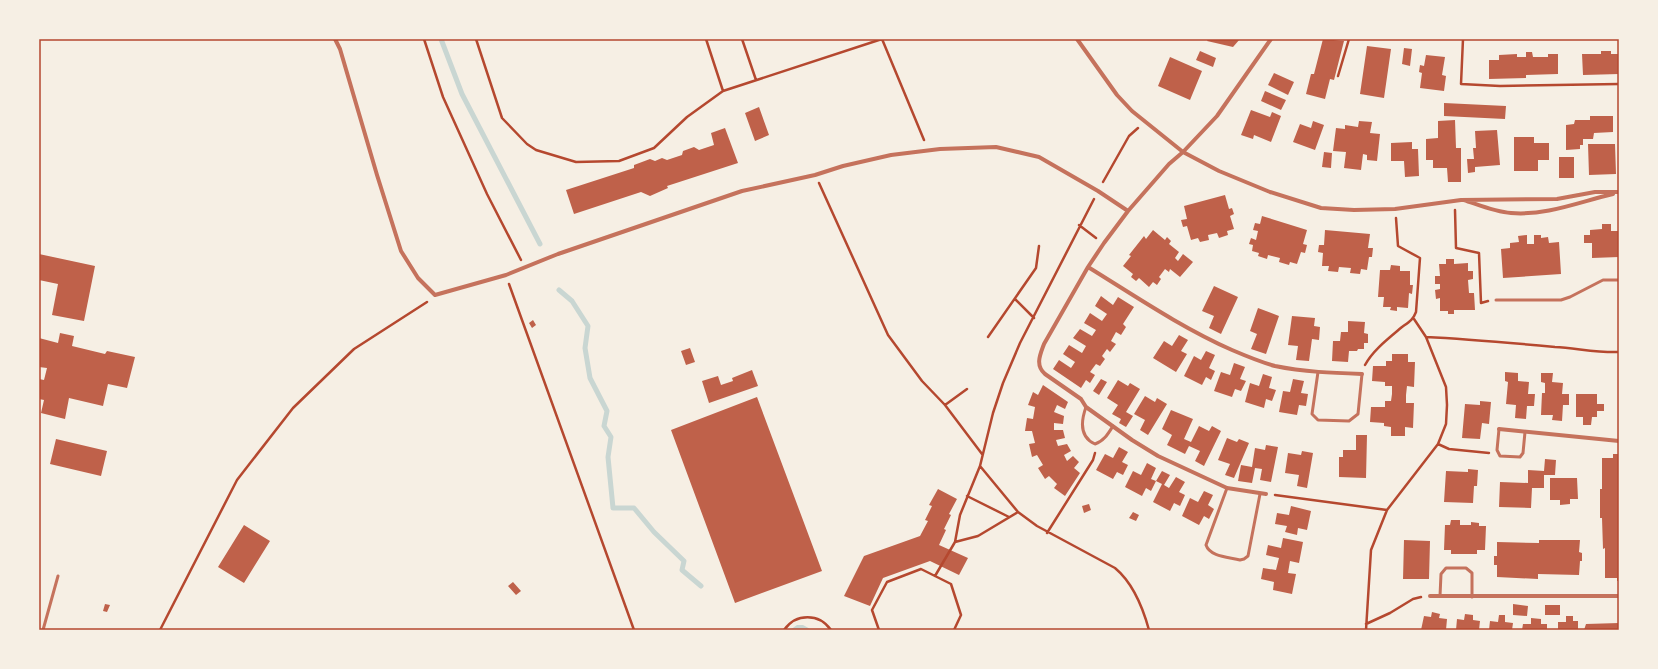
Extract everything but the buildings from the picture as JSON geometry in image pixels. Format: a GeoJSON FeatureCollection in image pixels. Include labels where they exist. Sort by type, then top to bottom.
{"type":"FeatureCollection","features":[{"type":"Feature","properties":{"kind":"street"},"geometry":{"type":"LineString","coordinates":[[335,39],[340,49],[377,175],[402,251],[418,278],[436,295],[506,275],[558,254],[742,191],[815,175],[843,166],[891,155],[928,150],[996,147],[1039,157],[1098,191],[1128,211]]}},
{"type":"Feature","properties":{"kind":"street"},"geometry":{"type":"LineString","coordinates":[[1077,39],[1117,95],[1132,111],[1183,152],[1219,171],[1270,192],[1321,208],[1396,210],[1461,200],[1557,199],[1595,192],[1619,192]]}},
{"type":"Feature","properties":{"kind":"street"},"geometry":{"type":"LineString","coordinates":[[1266,494],[1227,488],[1158,456],[1086,407],[1081,399],[1045,374],[1039,365],[1039,356],[1044,344],[1088,267],[1104,243],[1128,211],[1169,164],[1183,152],[1217,116],[1272,39]]}},
{"type":"Feature","properties":{"kind":"street"},"geometry":{"type":"LineString","coordinates":[[1461,200],[1492,210],[1510,213],[1526,213],[1558,209],[1619,192]]}},
{"type":"Feature","properties":{"kind":"street"},"geometry":{"type":"LineString","coordinates":[[1088,267],[1207,339],[1246,356],[1274,366],[1318,372],[1362,374]]}},
{"type":"Feature","properties":{"kind":"street"},"geometry":{"type":"LineString","coordinates":[[1499,429],[1619,441]]}},
{"type":"Feature","properties":{"kind":"street"},"geometry":{"type":"LineString","coordinates":[[1430,596],[1619,596]]}},
{"type":"Feature","properties":{"kind":"lane"},"geometry":{"type":"LineString","coordinates":[[1496,300],[1561,300],[1603,280],[1619,280]]}},
{"type":"Feature","properties":{"kind":"lane"},"geometry":{"type":"LineString","coordinates":[[1318,372],[1312,414],[1318,420],[1349,421],[1358,414],[1362,374]]}},
{"type":"Feature","properties":{"kind":"lane"},"geometry":{"type":"LineString","coordinates":[[1086,407],[1082,419],[1082,427],[1086,438],[1095,444],[1104,438],[1113,426]]}},
{"type":"Feature","properties":{"kind":"lane"},"geometry":{"type":"LineString","coordinates":[[1499,429],[1497,450],[1500,456],[1520,457],[1523,453],[1525,432]]}},
{"type":"Feature","properties":{"kind":"lane"},"geometry":{"type":"LineString","coordinates":[[1227,488],[1206,545],[1208,550],[1212,553],[1240,560],[1248,556],[1260,494]]}},
{"type":"Feature","properties":{"kind":"lane"},"geometry":{"type":"LineString","coordinates":[[1440,596],[1441,574],[1446,568],[1466,568],[1472,573],[1472,597]]}},
{"type":"Feature","properties":{"kind":"lane"},"geometry":{"type":"LineString","coordinates":[[43,630],[58,576]]}},
{"type":"Feature","properties":{"kind":"path"},"geometry":{"type":"LineString","coordinates":[[424,39],[443,97],[487,194],[525,267]]}},
{"type":"Feature","properties":{"kind":"path"},"geometry":{"type":"LineString","coordinates":[[476,39],[502,118],[527,144],[532,147],[576,162],[619,161],[654,148],[687,117],[723,91],[882,39],[928,150]]}},
{"type":"Feature","properties":{"kind":"path"},"geometry":{"type":"LineString","coordinates":[[706,39],[723,91]]}},
{"type":"Feature","properties":{"kind":"path"},"geometry":{"type":"LineString","coordinates":[[742,39],[756,80]]}},
{"type":"Feature","properties":{"kind":"path"},"geometry":{"type":"LineString","coordinates":[[1338,76],[1349,39]]}},
{"type":"Feature","properties":{"kind":"path"},"geometry":{"type":"LineString","coordinates":[[1463,39],[1461,84],[1500,86],[1619,84]]}},
{"type":"Feature","properties":{"kind":"path"},"geometry":{"type":"LineString","coordinates":[[936,576],[955,542],[960,515],[980,466],[1003,383],[1079,225],[1129,136],[1145,122]]}},
{"type":"Feature","properties":{"kind":"path"},"geometry":{"type":"LineString","coordinates":[[815,175],[888,335],[922,381],[944,405],[982,455]]}},
{"type":"Feature","properties":{"kind":"path"},"geometry":{"type":"LineString","coordinates":[[1455,201],[1456,248],[1480,253],[1481,302],[1496,300]]}},
{"type":"Feature","properties":{"kind":"path"},"geometry":{"type":"LineString","coordinates":[[1362,374],[1365,364],[1370,357],[1404,326],[1414,319],[1416,312],[1420,258],[1398,246],[1396,210]]}},
{"type":"Feature","properties":{"kind":"path"},"geometry":{"type":"LineString","coordinates":[[1079,225],[1104,243]]}},
{"type":"Feature","properties":{"kind":"path"},"geometry":{"type":"LineString","coordinates":[[988,337],[1036,268],[1039,246]]}},
{"type":"Feature","properties":{"kind":"path"},"geometry":{"type":"LineString","coordinates":[[506,275],[634,630]]}},
{"type":"Feature","properties":{"kind":"path"},"geometry":{"type":"LineString","coordinates":[[160,630],[238,480],[293,408],[354,349],[416,310],[436,295]]}},
{"type":"Feature","properties":{"kind":"path"},"geometry":{"type":"LineString","coordinates":[[1015,299],[1034,318]]}},
{"type":"Feature","properties":{"kind":"path"},"geometry":{"type":"LineString","coordinates":[[1366,630],[1371,550],[1387,510],[1438,444],[1446,424],[1446,387],[1426,337],[1414,319]]}},
{"type":"Feature","properties":{"kind":"path"},"geometry":{"type":"LineString","coordinates":[[1426,337],[1483,340],[1568,348],[1601,353],[1619,352]]}},
{"type":"Feature","properties":{"kind":"path"},"geometry":{"type":"LineString","coordinates":[[944,405],[967,389]]}},
{"type":"Feature","properties":{"kind":"path"},"geometry":{"type":"LineString","coordinates":[[1047,533],[1093,460],[1096,451],[1095,444]]}},
{"type":"Feature","properties":{"kind":"path"},"geometry":{"type":"LineString","coordinates":[[1438,444],[1449,449],[1498,454]]}},
{"type":"Feature","properties":{"kind":"path"},"geometry":{"type":"LineString","coordinates":[[980,466],[1018,512],[1047,533],[1115,568],[1122,574],[1128,581],[1145,614],[1149,630]]}},
{"type":"Feature","properties":{"kind":"path"},"geometry":{"type":"LineString","coordinates":[[1266,494],[1387,510]]}},
{"type":"Feature","properties":{"kind":"path"},"geometry":{"type":"LineString","coordinates":[[967,496],[1009,518]]}},
{"type":"Feature","properties":{"kind":"path"},"geometry":{"type":"LineString","coordinates":[[955,542],[978,536],[1018,512]]}},
{"type":"Feature","properties":{"kind":"path"},"geometry":{"type":"LineString","coordinates":[[879,630],[872,610],[887,582],[921,569],[951,584],[961,615],[954,630]]}},
{"type":"Feature","properties":{"kind":"path"},"geometry":{"type":"LineString","coordinates":[[1366,624],[1390,613],[1413,599],[1430,596]]}},
{"type":"Feature","properties":{"kind":"path"},"geometry":{"type":"LineString","coordinates":[[784,630],[792,622],[805,617],[813,617],[821,620],[831,630]]}},
{"type":"Feature","properties":{"kind":"shaded area"},"geometry":{"type":"Polygon","coordinates":[[[797,625],[803,625],[812,630],[790,630],[797,625]]]}},
{"type":"Feature","properties":{"kind":"waterway"},"geometry":{"type":"LineString","coordinates":[[441,39],[462,94],[540,244]]}},
{"type":"Feature","properties":{"kind":"waterway"},"geometry":{"type":"LineString","coordinates":[[559,290],[572,301],[588,326],[585,348],[590,378],[607,411],[604,426],[611,437],[608,457],[613,508],[634,508],[654,532],[684,561],[682,570],[701,586]]}}]}
